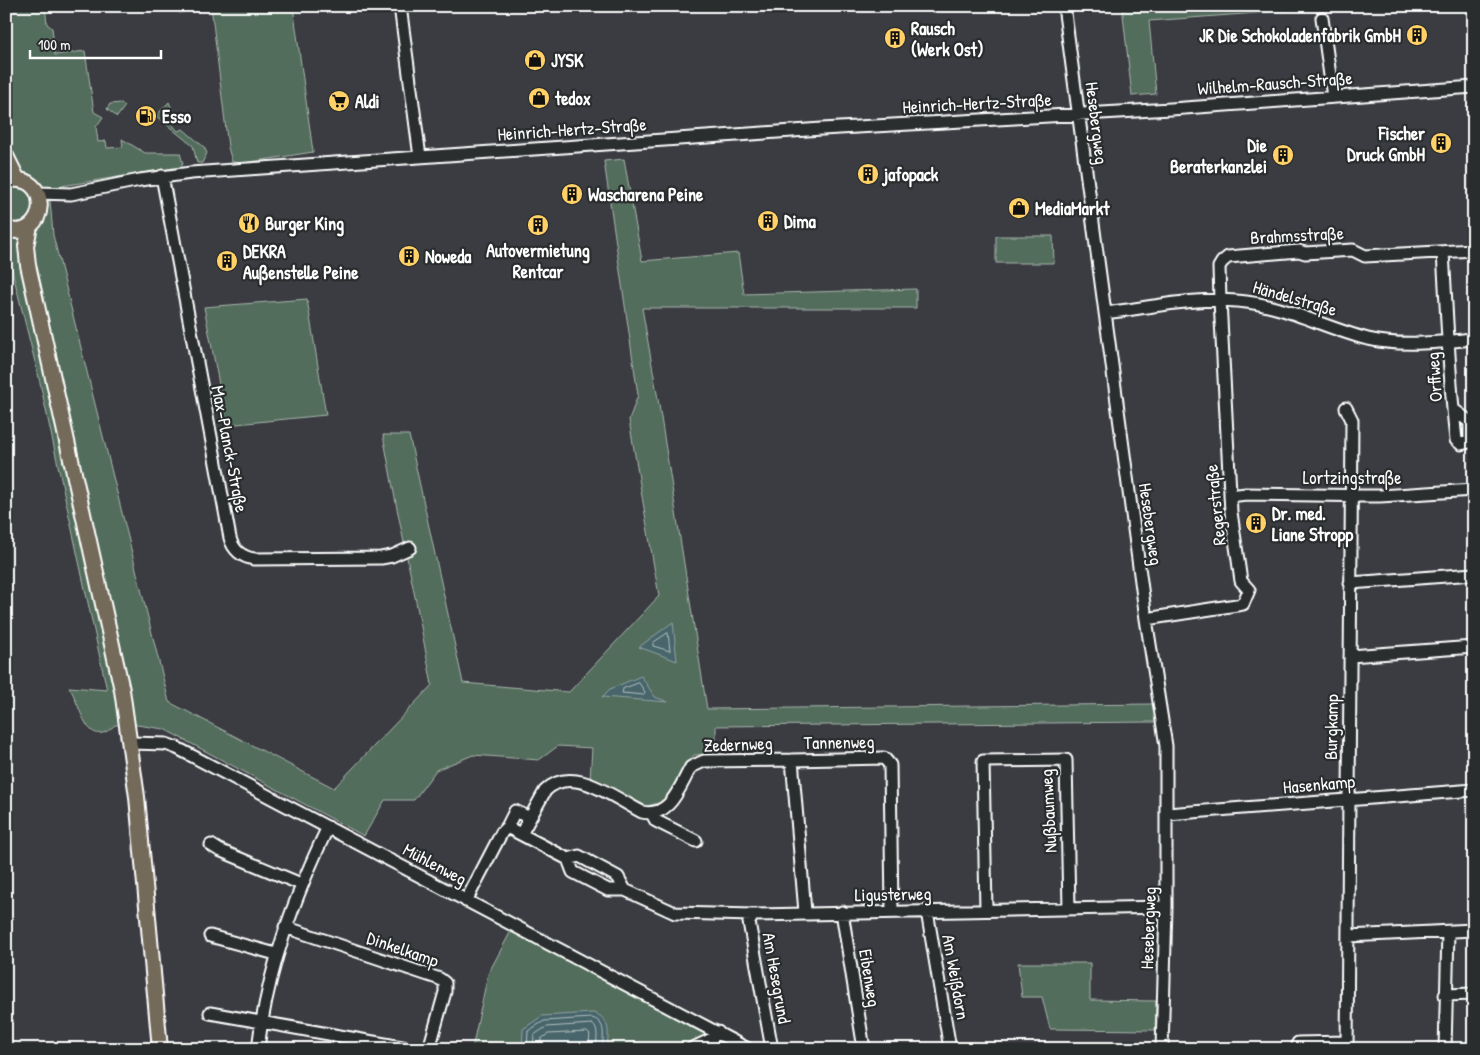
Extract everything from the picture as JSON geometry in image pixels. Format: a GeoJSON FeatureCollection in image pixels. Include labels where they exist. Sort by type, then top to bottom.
{"type":"FeatureCollection","features":[{"type":"Feature","properties":{"kind":"main road"},"geometry":{"type":"LineString","coordinates":[[6,156],[12,180],[30,184],[38,193],[40,211],[30,226],[26,246],[28,265]]}},
{"type":"Feature","properties":{"kind":"main road"},"geometry":{"type":"LineString","coordinates":[[8,229],[24,229],[30,226]]}},
{"type":"Feature","properties":{"kind":"main road"},"geometry":{"type":"LineString","coordinates":[[8,229],[22,247],[28,265],[110,634],[131,743],[160,1049]]}},
{"type":"Feature","properties":{"kind":"street"},"geometry":{"type":"LineString","coordinates":[[400,6],[420,158]]}},
{"type":"Feature","properties":{"kind":"street","name":"Hesebergweg"},"geometry":{"type":"LineString","coordinates":[[1064,6],[1146,619],[1166,746],[1166,907],[1162,1049]]}},
{"type":"Feature","properties":{"kind":"street"},"geometry":{"type":"LineString","coordinates":[[1322,18],[1333,97]]}},
{"type":"Feature","properties":{"kind":"street","name":"Wilhelm-Rausch-Straße"},"geometry":{"type":"LineString","coordinates":[[1078,114],[1474,87]]}},
{"type":"Feature","properties":{"kind":"street","name":"Heinrich-Hertz-Straße"},"geometry":{"type":"LineString","coordinates":[[40,211],[54,201],[71,194],[162,176],[822,129],[1078,114]]}},
{"type":"Feature","properties":{"kind":"street","name":"Max-Planck-Straße"},"geometry":{"type":"LineString","coordinates":[[162,176],[228,530],[233,547],[239,554],[254,559],[381,558],[392,556],[410,548]]}},
{"type":"Feature","properties":{"kind":"street","name":"Heinrich-Hertz-Straße"},"geometry":{"type":"LineString","coordinates":[[38,193],[71,194]]}},
{"type":"Feature","properties":{"kind":"street","name":"Brahmsstraße"},"geometry":{"type":"LineString","coordinates":[[1220,300],[1220,267],[1222,262],[1228,257],[1353,250],[1365,256],[1474,250]]}},
{"type":"Feature","properties":{"kind":"street"},"geometry":{"type":"LineString","coordinates":[[1443,253],[1449,341]]}},
{"type":"Feature","properties":{"kind":"street","name":"Händelstraße"},"geometry":{"type":"LineString","coordinates":[[1106,313],[1220,300],[1238,301],[1269,307],[1369,339],[1407,343],[1474,339]]}},
{"type":"Feature","properties":{"kind":"street","name":"Regerstraße"},"geometry":{"type":"LineString","coordinates":[[1146,619],[1243,604],[1249,590],[1241,581],[1230,496],[1220,300]]}},
{"type":"Feature","properties":{"kind":"street","name":"Orffweg"},"geometry":{"type":"LineString","coordinates":[[1449,341],[1454,410]]}},
{"type":"Feature","properties":{"kind":"street","name":"Burgkamp"},"geometry":{"type":"LineString","coordinates":[[1346,408],[1352,420],[1347,1045]]}},
{"type":"Feature","properties":{"kind":"street","name":"Lortzingstraße"},"geometry":{"type":"LineString","coordinates":[[1230,496],[1246,494],[1351,495],[1474,490]]}},
{"type":"Feature","properties":{"kind":"street"},"geometry":{"type":"LineString","coordinates":[[1350,583],[1474,574]]}},
{"type":"Feature","properties":{"kind":"street"},"geometry":{"type":"LineString","coordinates":[[1350,656],[1474,647]]}},
{"type":"Feature","properties":{"kind":"street","name":"Mühlenweg"},"geometry":{"type":"LineString","coordinates":[[131,743],[166,744],[177,748],[748,1049]]}},
{"type":"Feature","properties":{"kind":"street","name":"Tannenweg"},"geometry":{"type":"LineString","coordinates":[[805,912],[792,760],[884,758],[890,764],[892,911]]}},
{"type":"Feature","properties":{"kind":"street","name":"Zedernweg"},"geometry":{"type":"LineString","coordinates":[[652,814],[660,812],[670,805],[690,767],[696,763],[704,761],[792,760]]}},
{"type":"Feature","properties":{"kind":"street","name":"Nußbaumweg"},"geometry":{"type":"LineString","coordinates":[[986,910],[983,761],[1066,760],[1069,909]]}},
{"type":"Feature","properties":{"kind":"street"},"geometry":{"type":"LineString","coordinates":[[521,834],[545,791],[551,785],[564,779],[585,782],[642,812],[652,814],[656,821],[696,841]]}},
{"type":"Feature","properties":{"kind":"street","name":"Hasenkamp"},"geometry":{"type":"LineString","coordinates":[[1167,814],[1474,790]]}},
{"type":"Feature","properties":{"kind":"street"},"geometry":{"type":"LineString","coordinates":[[466,900],[515,811],[530,818]]}},
{"type":"Feature","properties":{"kind":"street","name":"Ligusterweg"},"geometry":{"type":"LineString","coordinates":[[507,826],[568,859],[574,872],[608,890],[625,890],[675,913],[753,915],[805,912],[1166,907]]}},
{"type":"Feature","properties":{"kind":"street"},"geometry":{"type":"LineString","coordinates":[[258,1049],[261,1022],[276,954],[301,884],[328,827]]}},
{"type":"Feature","properties":{"kind":"street"},"geometry":{"type":"LineString","coordinates":[[211,844],[218,850],[301,884]]}},
{"type":"Feature","properties":{"kind":"street","name":"Ligusterweg"},"geometry":{"type":"LineString","coordinates":[[568,859],[579,856],[618,877],[625,890]]}},
{"type":"Feature","properties":{"kind":"street","name":"Am Weißdorn"},"geometry":{"type":"LineString","coordinates":[[927,911],[950,1049]]}},
{"type":"Feature","properties":{"kind":"street","name":"Eibenweg"},"geometry":{"type":"LineString","coordinates":[[842,912],[864,1049]]}},
{"type":"Feature","properties":{"kind":"street","name":"Am Hesegrund"},"geometry":{"type":"LineString","coordinates":[[753,915],[750,922],[772,1049]]}},
{"type":"Feature","properties":{"kind":"street","name":"Dinkelkamp"},"geometry":{"type":"LineString","coordinates":[[285,927],[440,979],[445,983],[445,992],[429,1049]]}},
{"type":"Feature","properties":{"kind":"street"},"geometry":{"type":"LineString","coordinates":[[1348,936],[1474,930]]}},
{"type":"Feature","properties":{"kind":"street"},"geometry":{"type":"LineString","coordinates":[[1445,1049],[1448,932]]}},
{"type":"Feature","properties":{"kind":"street"},"geometry":{"type":"LineString","coordinates":[[210,936],[276,954]]}},
{"type":"Feature","properties":{"kind":"street"},"geometry":{"type":"LineString","coordinates":[[1445,995],[1474,994]]}},
{"type":"Feature","properties":{"kind":"street"},"geometry":{"type":"LineString","coordinates":[[210,1012],[413,1049]]}},
{"type":"Feature","properties":{"kind":"street"},"geometry":{"type":"LineString","coordinates":[[691,1049],[710,1040],[718,1032]]}},
{"type":"Feature","properties":{"kind":"street"},"geometry":{"type":"LineString","coordinates":[[1298,1043],[1347,1045]]}},
{"type":"Feature","properties":{"kind":"green space"},"geometry":{"type":"Polygon","coordinates":[[[6,6],[45,6],[47,24],[52,28],[55,55],[85,51],[94,112],[103,117],[96,127],[98,142],[106,141],[107,148],[123,147],[122,139],[145,153],[180,153],[183,164],[180,167],[49,188],[53,235],[169,702],[334,788],[432,685],[383,435],[409,435],[463,683],[569,692],[659,596],[629,420],[638,395],[604,161],[624,159],[642,261],[738,253],[744,294],[916,289],[916,308],[642,308],[707,709],[1153,704],[1156,722],[716,726],[716,754],[694,755],[666,801],[647,806],[590,780],[592,748],[558,746],[539,760],[473,755],[436,770],[414,800],[385,800],[364,836],[164,729],[137,725],[115,725],[105,732],[97,733],[91,730],[81,714],[69,687],[107,690],[39,378],[6,246],[6,6]]]}},
{"type":"Feature","properties":{"kind":"green space"},"geometry":{"type":"Polygon","coordinates":[[[179,6],[199,6],[200,11],[179,13],[179,6]]]}},
{"type":"Feature","properties":{"kind":"green space"},"geometry":{"type":"Polygon","coordinates":[[[211,6],[293,6],[313,152],[244,163],[232,162],[228,147],[211,6]]]}},
{"type":"Feature","properties":{"kind":"green space"},"geometry":{"type":"Polygon","coordinates":[[[1122,6],[1311,6],[1312,9],[1149,21],[1156,94],[1132,96],[1122,6]]]}},
{"type":"Feature","properties":{"kind":"green space"},"geometry":{"type":"Polygon","coordinates":[[[169,102],[176,119],[171,123],[178,131],[183,129],[204,147],[207,153],[202,163],[197,163],[193,146],[156,116],[169,102]]]}},
{"type":"Feature","properties":{"kind":"green space"},"geometry":{"type":"Polygon","coordinates":[[[121,103],[125,106],[117,117],[107,109],[110,104],[121,103]]]}},
{"type":"Feature","properties":{"kind":"green space"},"geometry":{"type":"Polygon","coordinates":[[[996,236],[1053,236],[1054,263],[996,263],[996,236]]]}},
{"type":"Feature","properties":{"kind":"green space"},"geometry":{"type":"Polygon","coordinates":[[[307,299],[326,415],[227,425],[204,307],[307,299]]]}},
{"type":"Feature","properties":{"kind":"green space"},"geometry":{"type":"Polygon","coordinates":[[[512,929],[705,1033],[705,1037],[684,1049],[472,1049],[488,974],[512,929]]]}},
{"type":"Feature","properties":{"kind":"green space"},"geometry":{"type":"Polygon","coordinates":[[[1018,963],[1090,963],[1090,1000],[1156,1001],[1155,1030],[1050,1029],[1042,997],[1022,997],[1018,963]]]}},
{"type":"Feature","properties":{"kind":"water"},"geometry":{"type":"Polygon","coordinates":[[[673,622],[677,661],[639,647],[673,622]]]}},
{"type":"Feature","properties":{"kind":"water"},"geometry":{"type":"Polygon","coordinates":[[[641,676],[655,697],[668,702],[602,697],[610,689],[641,676]]]}},
{"type":"Feature","properties":{"kind":"water"},"geometry":{"type":"Polygon","coordinates":[[[593,1013],[599,1015],[606,1022],[608,1038],[606,1049],[522,1049],[523,1029],[542,1016],[593,1013]]]}},
{"type":"Feature","properties":{"kind":"place","name":"JR Die Schokoladenfabrik GmbH"},"geometry":{"type":"Point","coordinates":[1417,35]}},
{"type":"Feature","properties":{"kind":"place","name":"Rausch (Werk Ost)"},"geometry":{"type":"Point","coordinates":[895,38]}},
{"type":"Feature","properties":{"kind":"place","name":"JYSK"},"geometry":{"type":"Point","coordinates":[535,60]}},
{"type":"Feature","properties":{"kind":"place","name":"tedox"},"geometry":{"type":"Point","coordinates":[539,98]}},
{"type":"Feature","properties":{"kind":"place","name":"Aldi"},"geometry":{"type":"Point","coordinates":[339,101]}},
{"type":"Feature","properties":{"kind":"place","name":"Esso"},"geometry":{"type":"Point","coordinates":[146,116]}},
{"type":"Feature","properties":{"kind":"place","name":"Fischer Druck GmbH"},"geometry":{"type":"Point","coordinates":[1441,143]}},
{"type":"Feature","properties":{"kind":"place","name":"Die Beraterkanzlei"},"geometry":{"type":"Point","coordinates":[1283,155]}},
{"type":"Feature","properties":{"kind":"place","name":"jafopack"},"geometry":{"type":"Point","coordinates":[868,174]}},
{"type":"Feature","properties":{"kind":"place","name":"Wascharena Peine"},"geometry":{"type":"Point","coordinates":[572,194]}},
{"type":"Feature","properties":{"kind":"place","name":"MediaMarkt"},"geometry":{"type":"Point","coordinates":[1019,208]}},
{"type":"Feature","properties":{"kind":"place","name":"Dima"},"geometry":{"type":"Point","coordinates":[768,221]}},
{"type":"Feature","properties":{"kind":"place","name":"Burger King"},"geometry":{"type":"Point","coordinates":[249,223]}},
{"type":"Feature","properties":{"kind":"place","name":"Autovermietung Rentcar"},"geometry":{"type":"Point","coordinates":[538,225]}},
{"type":"Feature","properties":{"kind":"place","name":"Noweda"},"geometry":{"type":"Point","coordinates":[409,256]}},
{"type":"Feature","properties":{"kind":"place","name":"DEKRA Außenstelle Peine"},"geometry":{"type":"Point","coordinates":[227,261]}},
{"type":"Feature","properties":{"kind":"place","name":"Dr. med. Liane Stropp"},"geometry":{"type":"Point","coordinates":[1256,523]}}]}
